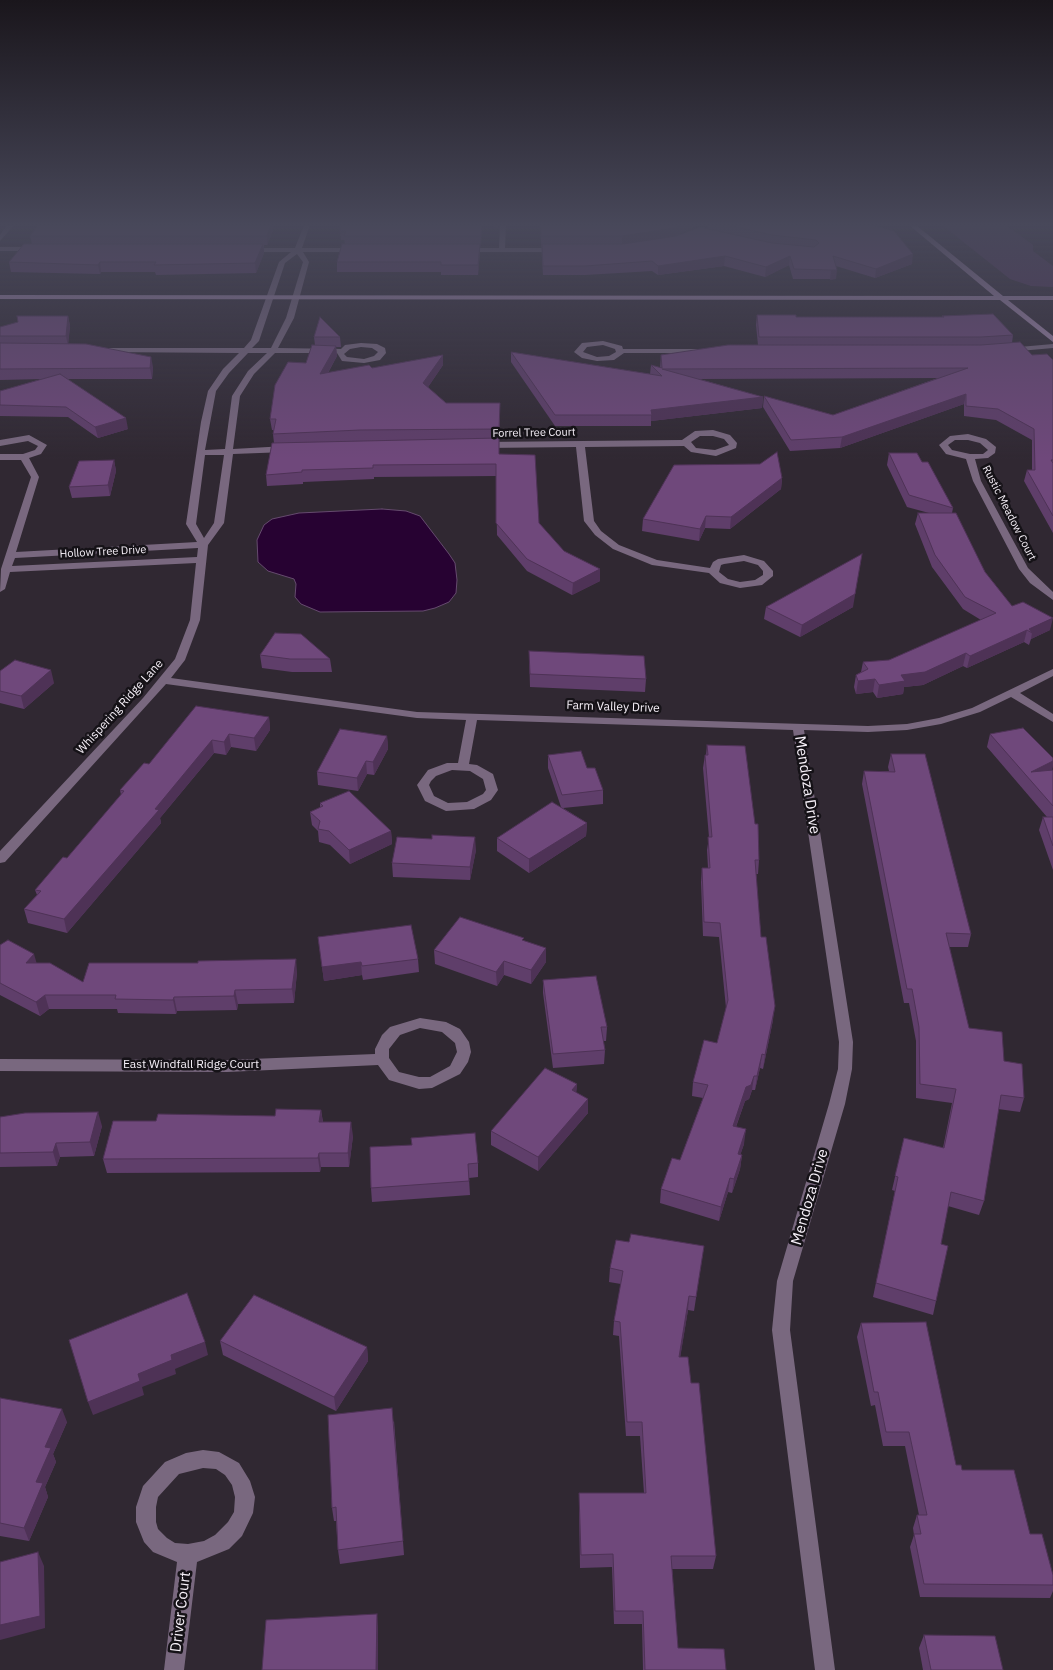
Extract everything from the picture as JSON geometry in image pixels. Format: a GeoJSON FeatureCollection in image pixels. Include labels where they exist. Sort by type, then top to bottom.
{"type":"FeatureCollection","features":[{"type":"Feature","properties":{"kind":"main road"},"geometry":{"type":"LineString","coordinates":[[1006,303],[1053,340]]}},
{"type":"Feature","properties":{"kind":"street"},"geometry":{"type":"LineString","coordinates":[[203,545],[191,524],[212,390],[226,371],[248,351],[259,334],[268,303]]}},
{"type":"Feature","properties":{"kind":"street","name":"Whispering Ridge Lane"},"geometry":{"type":"LineString","coordinates":[[0,859],[164,680],[180,660],[193,628],[203,545],[219,523],[236,396],[251,373],[273,351],[290,318],[294,303]]}},
{"type":"Feature","properties":{"kind":"street"},"geometry":{"type":"LineString","coordinates":[[620,351],[616,356],[604,359],[590,358],[578,352],[584,344],[597,342],[610,344],[620,351],[709,351]]}},
{"type":"Feature","properties":{"kind":"street"},"geometry":{"type":"LineString","coordinates":[[96,350],[341,351],[354,345],[368,345],[379,348],[382,353],[371,360],[356,361],[345,359],[341,356],[341,351]]}},
{"type":"Feature","properties":{"kind":"street"},"geometry":{"type":"LineString","coordinates":[[999,350],[1053,346]]}},
{"type":"Feature","properties":{"kind":"street","name":"Forrel Tree Court"},"geometry":{"type":"LineString","coordinates":[[476,445],[686,443],[694,450],[716,453],[729,449],[733,443],[720,434],[705,433],[692,435],[686,443]]}},
{"type":"Feature","properties":{"kind":"street"},"geometry":{"type":"LineString","coordinates":[[968,437],[983,441],[992,447],[990,454],[970,457],[949,452],[943,445],[954,438],[968,437]]}},
{"type":"Feature","properties":{"kind":"street"},"geometry":{"type":"LineString","coordinates":[[0,443],[22,438],[40,442],[43,445],[38,452],[24,457],[0,457]]}},
{"type":"Feature","properties":{"kind":"street"},"geometry":{"type":"LineString","coordinates":[[580,444],[589,521],[598,533],[616,547],[655,563],[714,571],[724,581],[740,585],[758,583],[768,576],[768,571],[761,563],[736,558],[721,561],[716,564],[714,571]]}},
{"type":"Feature","properties":{"kind":"street"},"geometry":{"type":"LineString","coordinates":[[202,452],[296,449]]}},
{"type":"Feature","properties":{"kind":"street"},"geometry":{"type":"LineString","coordinates":[[0,589],[35,477],[24,457]]}},
{"type":"Feature","properties":{"kind":"street","name":"Rustic Meadow Court"},"geometry":{"type":"LineString","coordinates":[[970,457],[977,481],[1024,569],[1034,581],[1053,597]]}},
{"type":"Feature","properties":{"kind":"street","name":"Hollow Tree Drive"},"geometry":{"type":"LineString","coordinates":[[11,555],[203,545]]}},
{"type":"Feature","properties":{"kind":"street","name":"Hollow Tree Drive"},"geometry":{"type":"LineString","coordinates":[[6,569],[201,560]]}},
{"type":"Feature","properties":{"kind":"street","name":"Farm Valley Drive"},"geometry":{"type":"LineString","coordinates":[[164,680],[384,712],[472,717],[798,726],[907,727],[941,721],[976,710],[1053,672]]}},
{"type":"Feature","properties":{"kind":"street"},"geometry":{"type":"LineString","coordinates":[[1011,692],[1053,720]]}},
{"type":"Feature","properties":{"kind":"street"},"geometry":{"type":"LineString","coordinates":[[462,766],[472,717]]}},
{"type":"Feature","properties":{"kind":"street","name":"Mendoza Drive"},"geometry":{"type":"LineString","coordinates":[[798,726],[846,1042],[846,1069],[785,1281],[781,1330],[825,1670]]}},
{"type":"Feature","properties":{"kind":"street"},"geometry":{"type":"LineString","coordinates":[[462,766],[483,771],[489,777],[492,790],[487,797],[470,806],[458,807],[446,806],[428,798],[423,785],[432,773],[446,767],[462,766]]}},
{"type":"Feature","properties":{"kind":"street"},"geometry":{"type":"LineString","coordinates":[[420,1023],[446,1027],[456,1034],[462,1042],[464,1052],[461,1062],[454,1070],[432,1082],[405,1081],[394,1076],[386,1068],[382,1059],[382,1049],[386,1039],[395,1031],[420,1023]]}},
{"type":"Feature","properties":{"kind":"street","name":"East Windfall Ridge Court"},"geometry":{"type":"LineString","coordinates":[[0,1065],[227,1066],[382,1059]]}},
{"type":"Feature","properties":{"kind":"street"},"geometry":{"type":"LineString","coordinates":[[203,1459],[219,1461],[232,1469],[241,1481],[245,1496],[243,1513],[235,1528],[222,1542],[206,1550],[188,1554],[173,1552],[160,1545],[151,1534],[146,1522],[146,1507],[150,1492],[160,1479],[179,1465],[203,1459]]}},
{"type":"Feature","properties":{"kind":"street","name":"Driver Court"},"geometry":{"type":"LineString","coordinates":[[174,1670],[188,1554]]}},
{"type":"Feature","properties":{"kind":"shaded area"},"geometry":{"type":"Polygon","coordinates":[[[382,509],[406,511],[420,516],[449,554],[455,563],[457,580],[456,593],[449,602],[423,611],[320,612],[301,604],[295,597],[296,584],[294,579],[268,571],[258,562],[257,540],[264,525],[272,519],[299,513],[382,509]]]}},
{"type":"Feature","properties":{"kind":"building"},"geometry":{"type":"Polygon","coordinates":[[[993,314],[1013,335],[981,337],[759,337],[757,315],[796,315],[796,317],[944,317],[942,316],[993,314]]]}},
{"type":"Feature","properties":{"kind":"building"},"geometry":{"type":"Polygon","coordinates":[[[17,316],[68,316],[66,336],[0,336],[0,327],[18,322],[17,316]]]}},
{"type":"Feature","properties":{"kind":"building"},"geometry":{"type":"Polygon","coordinates":[[[320,317],[340,337],[314,337],[320,317]]]}},
{"type":"Feature","properties":{"kind":"building"},"geometry":{"type":"Polygon","coordinates":[[[1020,342],[1032,355],[1047,354],[1053,360],[1053,460],[1051,460],[1053,463],[1053,516],[1027,470],[1035,470],[1034,429],[998,409],[966,406],[966,394],[842,437],[791,440],[764,396],[833,415],[968,368],[662,369],[763,397],[651,410],[652,415],[555,415],[511,352],[662,376],[651,365],[662,368],[661,355],[728,345],[981,345],[1020,342]]]}},
{"type":"Feature","properties":{"kind":"building"},"geometry":{"type":"Polygon","coordinates":[[[0,343],[86,344],[151,357],[150,368],[0,369],[0,343]]]}},
{"type":"Feature","properties":{"kind":"building"},"geometry":{"type":"Polygon","coordinates":[[[312,345],[336,346],[320,374],[369,365],[372,368],[443,355],[423,383],[446,403],[500,403],[499,429],[360,430],[273,434],[276,419],[270,419],[275,385],[288,362],[306,363],[312,345]]]}},
{"type":"Feature","properties":{"kind":"building"},"geometry":{"type":"Polygon","coordinates":[[[60,374],[126,418],[95,427],[66,407],[0,405],[0,391],[60,374]]]}},
{"type":"Feature","properties":{"kind":"building"},"geometry":{"type":"Polygon","coordinates":[[[499,438],[499,454],[535,455],[539,523],[564,551],[600,569],[573,583],[527,559],[496,523],[496,464],[373,465],[373,468],[302,470],[302,472],[266,475],[272,443],[499,438]]]}},
{"type":"Feature","properties":{"kind":"building"},"geometry":{"type":"Polygon","coordinates":[[[777,452],[782,478],[731,517],[706,516],[700,529],[643,519],[674,465],[760,464],[777,452]]]}},
{"type":"Feature","properties":{"kind":"building"},"geometry":{"type":"Polygon","coordinates":[[[889,453],[917,453],[922,462],[928,462],[953,508],[909,495],[889,453]]]}},
{"type":"Feature","properties":{"kind":"building"},"geometry":{"type":"Polygon","coordinates":[[[114,460],[108,485],[69,487],[79,461],[114,460]]]}},
{"type":"Feature","properties":{"kind":"building"},"geometry":{"type":"Polygon","coordinates":[[[918,513],[956,513],[985,572],[1012,606],[1023,602],[1053,618],[1029,629],[1032,633],[1027,630],[970,656],[966,653],[925,672],[901,675],[905,681],[879,685],[875,679],[858,681],[856,675],[868,669],[863,662],[889,660],[996,613],[965,597],[935,555],[918,513]]]}},
{"type":"Feature","properties":{"kind":"building"},"geometry":{"type":"Polygon","coordinates":[[[862,554],[855,594],[802,625],[766,607],[862,554]]]}},
{"type":"Feature","properties":{"kind":"building"},"geometry":{"type":"Polygon","coordinates":[[[275,633],[301,634],[330,659],[290,659],[260,655],[275,633]]]}},
{"type":"Feature","properties":{"kind":"building"},"geometry":{"type":"Polygon","coordinates":[[[529,651],[644,656],[646,679],[530,674],[529,651]]]}},
{"type":"Feature","properties":{"kind":"building"},"geometry":{"type":"Polygon","coordinates":[[[15,660],[51,670],[21,696],[0,691],[0,671],[15,660]]]}},
{"type":"Feature","properties":{"kind":"building"},"geometry":{"type":"Polygon","coordinates":[[[196,706],[269,717],[254,738],[229,734],[224,742],[212,740],[155,809],[159,810],[64,919],[24,909],[41,891],[35,890],[63,857],[67,858],[124,791],[120,790],[144,763],[149,764],[196,706]]]}},
{"type":"Feature","properties":{"kind":"building"},"geometry":{"type":"Polygon","coordinates":[[[1023,728],[1053,758],[1053,761],[1031,772],[1053,770],[1053,806],[990,734],[1023,728]]]}},
{"type":"Feature","properties":{"kind":"building"},"geometry":{"type":"Polygon","coordinates":[[[340,729],[387,736],[373,762],[366,761],[357,778],[317,772],[340,729]]]}},
{"type":"Feature","properties":{"kind":"building"},"geometry":{"type":"Polygon","coordinates":[[[707,745],[745,746],[755,824],[758,824],[759,860],[755,860],[761,937],[766,937],[775,1006],[765,1055],[762,1054],[757,1076],[754,1076],[751,1085],[746,1087],[733,1126],[746,1129],[738,1154],[742,1155],[734,1179],[730,1178],[721,1207],[661,1189],[672,1158],[680,1160],[708,1085],[693,1082],[704,1040],[717,1043],[728,1000],[720,923],[704,922],[702,868],[710,868],[708,837],[712,837],[705,755],[708,755],[707,745]]]}},
{"type":"Feature","properties":{"kind":"building"},"geometry":{"type":"Polygon","coordinates":[[[581,751],[587,768],[595,768],[603,790],[562,795],[548,755],[581,751]]]}},
{"type":"Feature","properties":{"kind":"building"},"geometry":{"type":"Polygon","coordinates":[[[891,754],[925,754],[971,934],[946,933],[969,1028],[1002,1032],[1004,1061],[1022,1064],[1024,1098],[1001,1095],[984,1201],[951,1192],[941,1244],[948,1246],[936,1301],[876,1283],[898,1177],[895,1176],[904,1138],[944,1148],[956,1089],[920,1084],[919,1027],[912,989],[907,989],[864,771],[895,772],[891,754]]]}},
{"type":"Feature","properties":{"kind":"building"},"geometry":{"type":"Polygon","coordinates":[[[349,791],[391,831],[349,850],[329,831],[318,829],[320,821],[310,812],[323,806],[320,803],[349,791]]]}},
{"type":"Feature","properties":{"kind":"building"},"geometry":{"type":"Polygon","coordinates":[[[552,802],[587,823],[529,859],[497,838],[552,802]]]}},
{"type":"Feature","properties":{"kind":"building"},"geometry":{"type":"Polygon","coordinates":[[[1043,817],[1053,817],[1053,846],[1043,817]]]}},
{"type":"Feature","properties":{"kind":"building"},"geometry":{"type":"Polygon","coordinates":[[[432,835],[475,837],[470,867],[392,863],[397,837],[432,839],[432,835]]]}},
{"type":"Feature","properties":{"kind":"building"},"geometry":{"type":"Polygon","coordinates":[[[460,917],[524,938],[522,940],[546,948],[531,970],[504,961],[496,972],[434,950],[460,917]]]}},
{"type":"Feature","properties":{"kind":"building"},"geometry":{"type":"Polygon","coordinates":[[[411,925],[418,959],[362,966],[361,962],[322,967],[318,937],[411,925]]]}},
{"type":"Feature","properties":{"kind":"building"},"geometry":{"type":"Polygon","coordinates":[[[8,940],[34,954],[26,963],[50,963],[83,982],[89,963],[198,963],[198,961],[296,959],[292,989],[235,990],[234,996],[174,997],[173,1000],[115,999],[116,995],[45,995],[36,1002],[0,983],[0,945],[8,940]]]}},
{"type":"Feature","properties":{"kind":"building"},"geometry":{"type":"Polygon","coordinates":[[[596,976],[607,1027],[601,1027],[605,1050],[553,1054],[543,980],[596,976]]]}},
{"type":"Feature","properties":{"kind":"building"},"geometry":{"type":"Polygon","coordinates":[[[545,1068],[577,1084],[572,1090],[588,1099],[538,1157],[491,1131],[545,1068]]]}},
{"type":"Feature","properties":{"kind":"building"},"geometry":{"type":"Polygon","coordinates":[[[276,1109],[321,1110],[319,1122],[351,1122],[348,1153],[319,1153],[318,1158],[103,1159],[113,1121],[156,1121],[158,1114],[275,1116],[276,1109]]]}},
{"type":"Feature","properties":{"kind":"building"},"geometry":{"type":"Polygon","coordinates":[[[98,1112],[90,1142],[56,1143],[53,1152],[0,1153],[0,1117],[25,1113],[98,1112]]]}},
{"type":"Feature","properties":{"kind":"building"},"geometry":{"type":"Polygon","coordinates":[[[475,1133],[478,1163],[468,1164],[469,1181],[371,1188],[370,1147],[412,1145],[411,1138],[475,1133]]]}},
{"type":"Feature","properties":{"kind":"building"},"geometry":{"type":"Polygon","coordinates":[[[631,1234],[704,1246],[696,1297],[689,1296],[679,1357],[688,1357],[691,1383],[699,1383],[716,1556],[671,1556],[678,1648],[724,1649],[726,1670],[645,1670],[643,1611],[615,1611],[613,1554],[581,1555],[579,1493],[646,1493],[642,1422],[627,1422],[620,1322],[614,1321],[623,1271],[610,1268],[616,1240],[629,1242],[631,1234]]]}},
{"type":"Feature","properties":{"kind":"building"},"geometry":{"type":"Polygon","coordinates":[[[187,1293],[205,1342],[171,1355],[172,1360],[138,1374],[140,1381],[88,1402],[69,1340],[187,1293]]]}},
{"type":"Feature","properties":{"kind":"building"},"geometry":{"type":"Polygon","coordinates":[[[254,1295],[367,1347],[334,1397],[220,1341],[254,1295]]]}},
{"type":"Feature","properties":{"kind":"building"},"geometry":{"type":"Polygon","coordinates":[[[926,1322],[956,1465],[961,1465],[962,1470],[1014,1470],[1030,1534],[1042,1534],[1053,1575],[1053,1585],[924,1584],[914,1534],[921,1534],[917,1515],[927,1515],[909,1432],[886,1432],[878,1392],[874,1392],[861,1323],[926,1322]]]}},
{"type":"Feature","properties":{"kind":"building"},"geometry":{"type":"Polygon","coordinates":[[[0,1398],[62,1409],[45,1447],[51,1448],[36,1482],[43,1483],[24,1528],[0,1523],[0,1398]]]}},
{"type":"Feature","properties":{"kind":"building"},"geometry":{"type":"Polygon","coordinates":[[[392,1408],[403,1541],[338,1550],[336,1507],[332,1508],[328,1415],[392,1408]]]}},
{"type":"Feature","properties":{"kind":"building"},"geometry":{"type":"Polygon","coordinates":[[[38,1552],[40,1616],[0,1625],[0,1562],[38,1552]]]}},
{"type":"Feature","properties":{"kind":"building"},"geometry":{"type":"Polygon","coordinates":[[[377,1614],[376,1670],[262,1670],[266,1620],[377,1614]]]}},
{"type":"Feature","properties":{"kind":"building"},"geometry":{"type":"Polygon","coordinates":[[[924,1635],[995,1636],[1003,1670],[931,1670],[924,1635]]]}}]}
